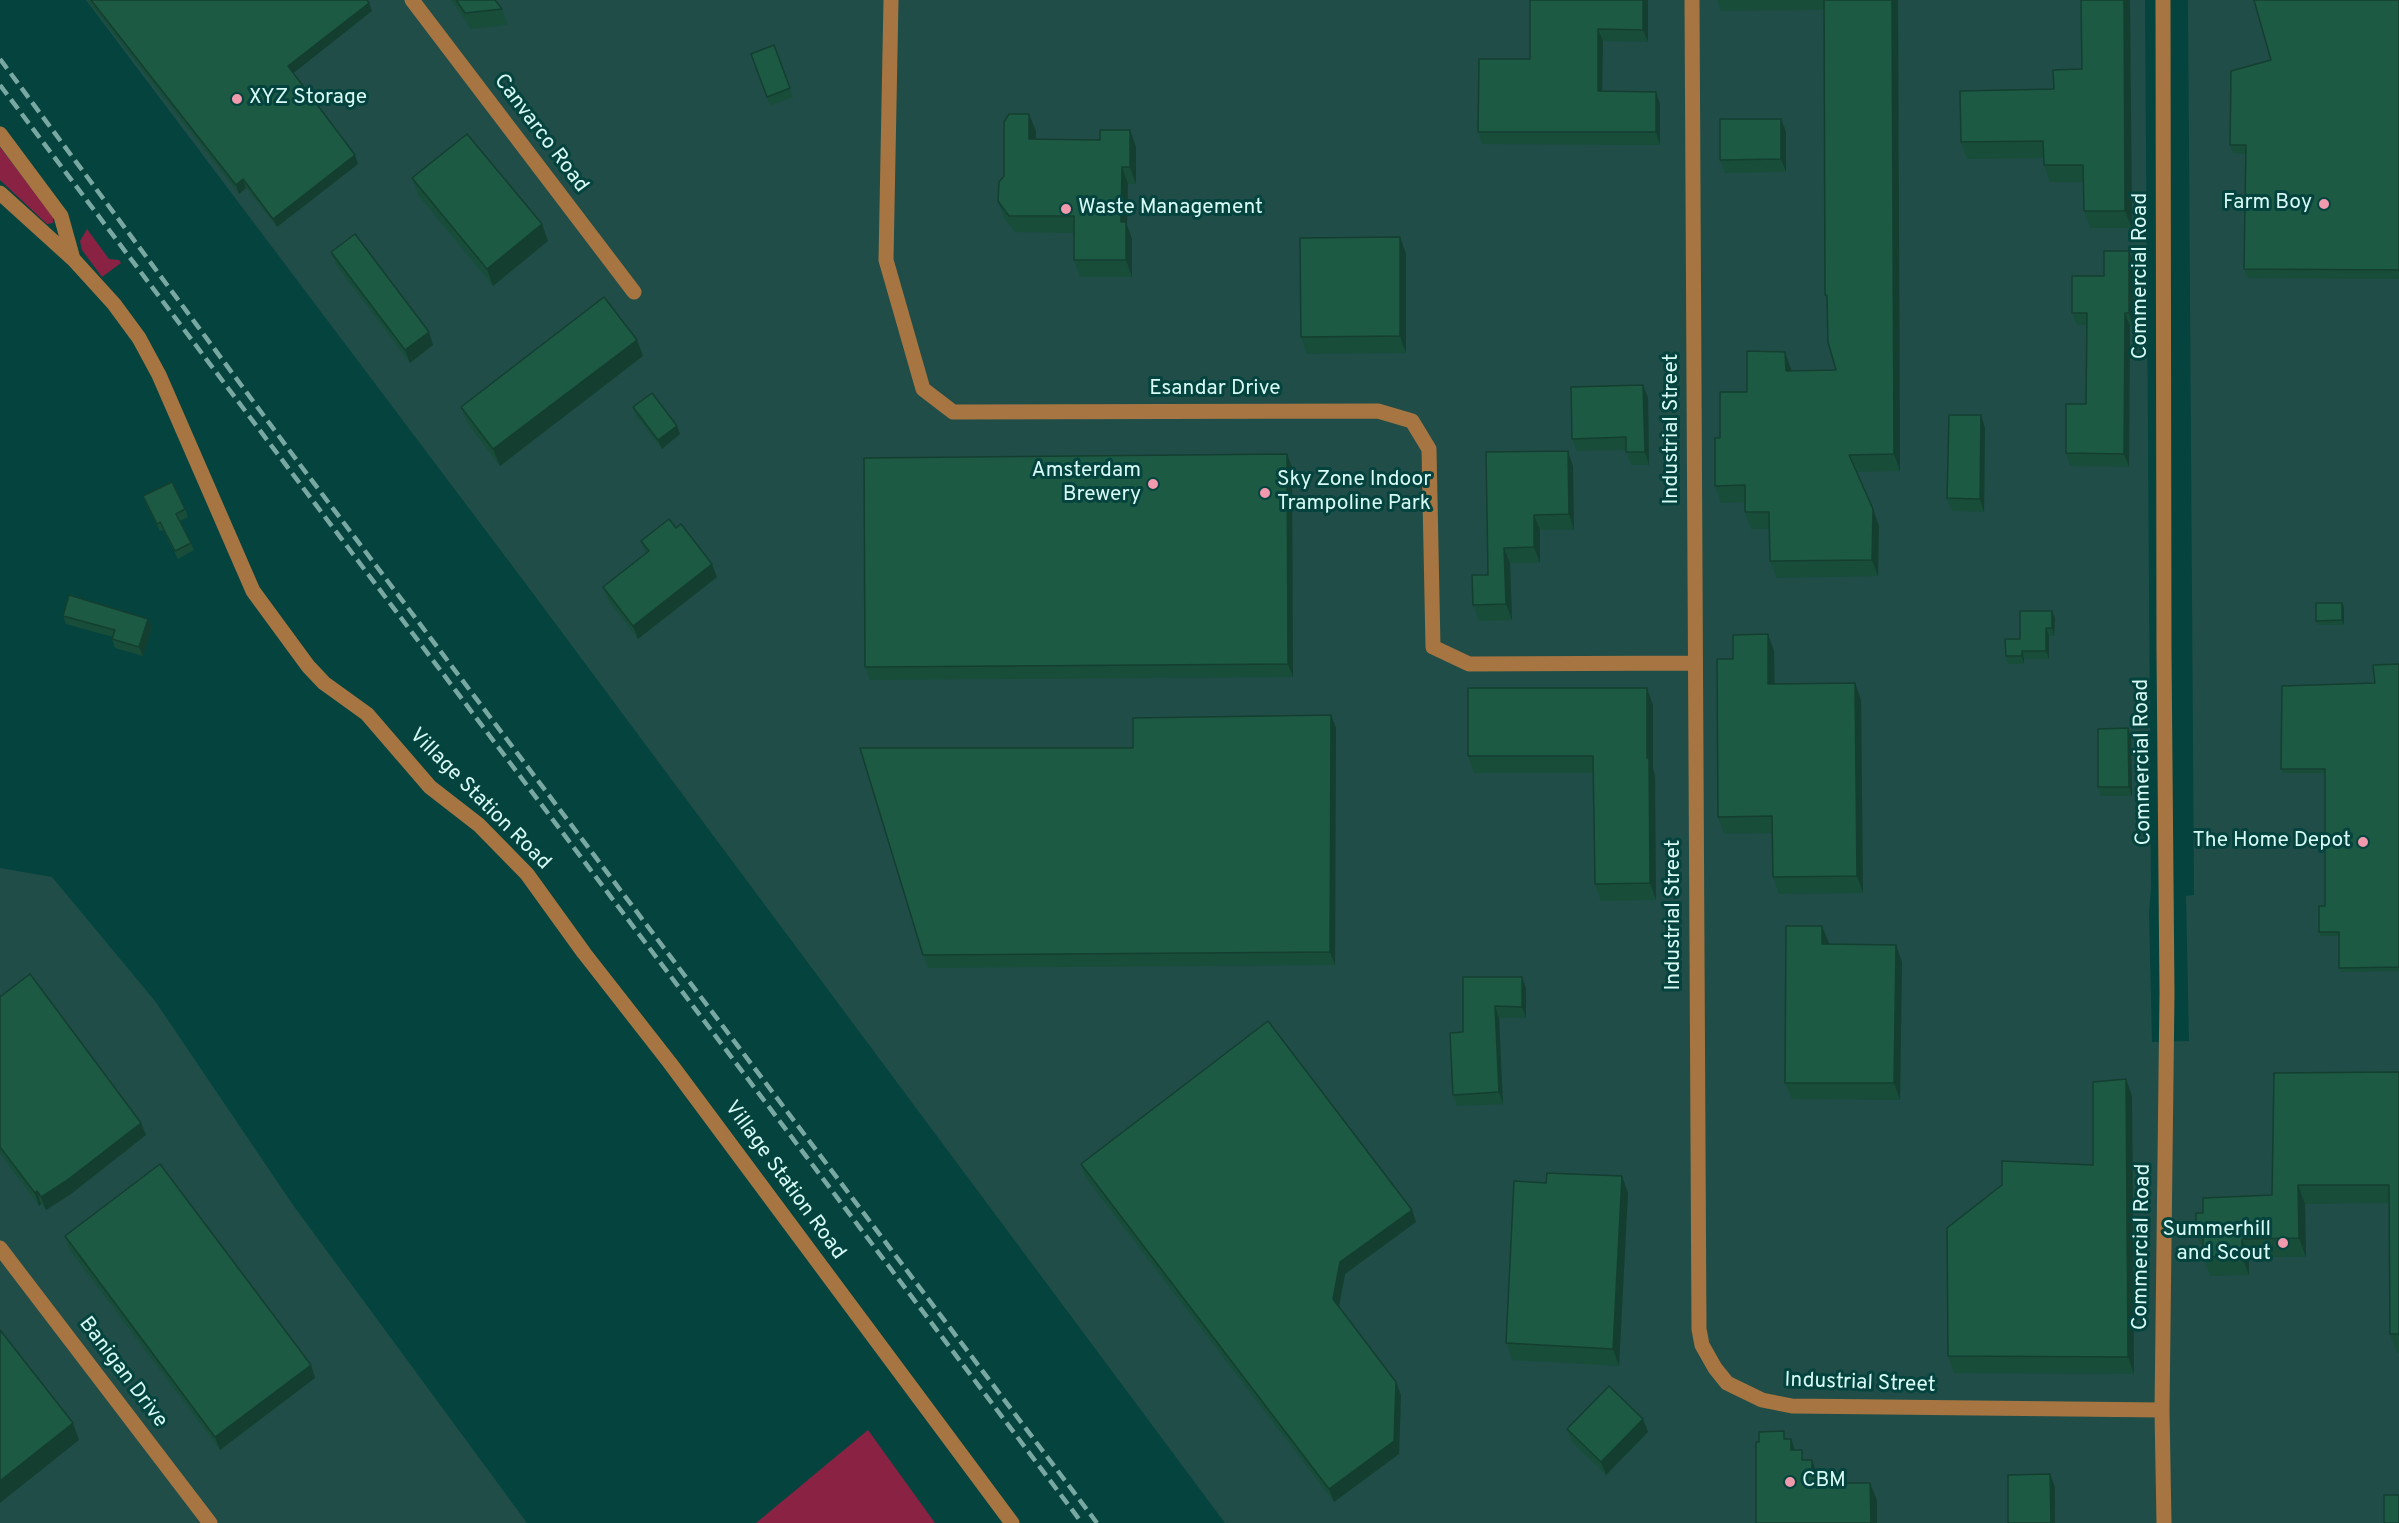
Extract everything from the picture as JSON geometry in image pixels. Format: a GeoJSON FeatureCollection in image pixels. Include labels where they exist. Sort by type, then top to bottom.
{"type":"FeatureCollection","features":[{"type":"Feature","properties":{"kind":"street","name":"Canvarco Road"},"geometry":{"type":"LineString","coordinates":[[412,0],[633,292]]}},
{"type":"Feature","properties":{"kind":"street","name":"Esandar Drive"},"geometry":{"type":"LineString","coordinates":[[891,0],[886,260],[922,389],[953,412],[1378,411],[1412,421],[1430,449],[1433,647],[1469,664],[1695,663]]}},
{"type":"Feature","properties":{"kind":"street","name":"Industrial Street"},"geometry":{"type":"LineString","coordinates":[[1692,0],[1699,1329],[1702,1345],[1727,1383],[1749,1395],[1792,1407],[2162,1410]]}},
{"type":"Feature","properties":{"kind":"street","name":"Commercial Road"},"geometry":{"type":"LineString","coordinates":[[2163,0],[2167,993],[2162,1410],[2164,1523]]}},
{"type":"Feature","properties":{"kind":"street"},"geometry":{"type":"LineString","coordinates":[[0,134],[61,216],[74,260]]}},
{"type":"Feature","properties":{"kind":"street","name":"Village Station Road"},"geometry":{"type":"LineString","coordinates":[[0,193],[74,260],[114,304],[139,339],[159,375],[254,591],[308,666],[324,683],[367,714],[430,787],[479,825],[527,874],[1012,1523]]}},
{"type":"Feature","properties":{"kind":"street","name":"Banigan Drive"},"geometry":{"type":"LineString","coordinates":[[0,1248],[210,1523]]}},
{"type":"Feature","properties":{"kind":"shaded area"},"geometry":{"type":"Polygon","coordinates":[[[86,0],[2145,0],[2151,888],[2149,913],[2152,1042],[2189,1041],[2186,896],[2194,895],[2188,0],[2399,0],[2399,1523],[1225,1523],[523,580],[86,0]]]}},
{"type":"Feature","properties":{"kind":"shaded area"},"geometry":{"type":"Polygon","coordinates":[[[0,147],[53,217],[53,223],[47,224],[0,180],[0,147]]]}},
{"type":"Feature","properties":{"kind":"shaded area"},"geometry":{"type":"Polygon","coordinates":[[[87,229],[109,259],[119,260],[121,263],[102,277],[82,250],[80,241],[87,229]]]}},
{"type":"Feature","properties":{"kind":"shaded area"},"geometry":{"type":"Polygon","coordinates":[[[0,868],[52,877],[155,1001],[293,1205],[527,1523],[0,1523],[0,868]]]}},
{"type":"Feature","properties":{"kind":"shaded area"},"geometry":{"type":"Polygon","coordinates":[[[868,1430],[935,1523],[756,1523],[868,1430]]]}},
{"type":"Feature","properties":{"kind":"building","name":"XYZ Storage"},"geometry":{"type":"Polygon","coordinates":[[[91,0],[367,0],[369,3],[288,66],[355,155],[273,219],[243,179],[236,185],[91,0]]]}},
{"type":"Feature","properties":{"kind":"building"},"geometry":{"type":"Polygon","coordinates":[[[456,0],[495,0],[502,9],[465,13],[456,0]]]}},
{"type":"Feature","properties":{"kind":"building"},"geometry":{"type":"Polygon","coordinates":[[[1530,0],[1643,0],[1643,30],[1598,29],[1598,91],[1656,92],[1656,132],[1478,132],[1479,59],[1530,59],[1530,0]]]}},
{"type":"Feature","properties":{"kind":"building"},"geometry":{"type":"Polygon","coordinates":[[[1824,0],[1892,0],[1894,454],[1849,455],[1873,509],[1872,560],[1770,561],[1769,512],[1745,512],[1745,485],[1715,486],[1715,438],[1720,438],[1720,392],[1747,392],[1747,351],[1785,352],[1786,371],[1836,370],[1828,342],[1827,295],[1825,295],[1824,0]]]}},
{"type":"Feature","properties":{"kind":"building"},"geometry":{"type":"Polygon","coordinates":[[[2081,0],[2124,0],[2125,211],[2084,211],[2083,165],[2044,165],[2043,141],[1961,142],[1960,91],[2054,89],[2053,70],[2082,69],[2081,0]]]}},
{"type":"Feature","properties":{"kind":"building","name":"Farm Boy"},"geometry":{"type":"Polygon","coordinates":[[[2254,0],[2399,0],[2399,270],[2244,269],[2246,145],[2230,145],[2231,71],[2271,60],[2254,0]]]}},
{"type":"Feature","properties":{"kind":"building"},"geometry":{"type":"Polygon","coordinates":[[[774,45],[790,88],[767,97],[751,54],[774,45]]]}},
{"type":"Feature","properties":{"kind":"building","name":"Waste Management"},"geometry":{"type":"Polygon","coordinates":[[[1009,114],[1029,114],[1029,139],[1100,140],[1100,130],[1130,130],[1130,167],[1122,167],[1121,222],[1126,222],[1126,260],[1074,260],[1074,216],[1009,216],[998,201],[999,182],[1004,176],[1004,122],[1009,114]]]}},
{"type":"Feature","properties":{"kind":"building"},"geometry":{"type":"Polygon","coordinates":[[[1720,119],[1781,119],[1781,159],[1720,160],[1720,119]]]}},
{"type":"Feature","properties":{"kind":"building"},"geometry":{"type":"Polygon","coordinates":[[[467,134],[542,224],[487,269],[412,178],[467,134]]]}},
{"type":"Feature","properties":{"kind":"building"},"geometry":{"type":"Polygon","coordinates":[[[355,234],[429,332],[405,350],[331,252],[355,234]]]}},
{"type":"Feature","properties":{"kind":"building"},"geometry":{"type":"Polygon","coordinates":[[[1400,237],[1400,336],[1301,337],[1300,238],[1400,237]]]}},
{"type":"Feature","properties":{"kind":"building"},"geometry":{"type":"Polygon","coordinates":[[[2104,251],[2129,251],[2129,313],[2125,313],[2124,454],[2066,453],[2066,404],[2086,404],[2087,313],[2072,313],[2072,276],[2104,276],[2104,251]]]}},
{"type":"Feature","properties":{"kind":"building"},"geometry":{"type":"Polygon","coordinates":[[[604,297],[637,340],[493,449],[461,407],[604,297]]]}},
{"type":"Feature","properties":{"kind":"building"},"geometry":{"type":"Polygon","coordinates":[[[1643,385],[1645,452],[1626,452],[1626,437],[1572,439],[1571,387],[1643,385]]]}},
{"type":"Feature","properties":{"kind":"building"},"geometry":{"type":"Polygon","coordinates":[[[652,393],[677,426],[658,440],[633,407],[652,393]]]}},
{"type":"Feature","properties":{"kind":"building"},"geometry":{"type":"Polygon","coordinates":[[[1949,415],[1981,415],[1980,499],[1947,498],[1949,415]]]}},
{"type":"Feature","properties":{"kind":"building"},"geometry":{"type":"Polygon","coordinates":[[[1568,451],[1569,514],[1534,515],[1534,547],[1504,548],[1506,604],[1473,605],[1472,575],[1488,575],[1486,452],[1568,451]]]}},
{"type":"Feature","properties":{"kind":"building"},"geometry":{"type":"Polygon","coordinates":[[[1287,454],[1288,664],[865,667],[864,458],[1287,454]]]}},
{"type":"Feature","properties":{"kind":"building"},"geometry":{"type":"Polygon","coordinates":[[[172,482],[185,509],[176,514],[191,543],[175,551],[160,522],[157,524],[143,496],[172,482]]]}},
{"type":"Feature","properties":{"kind":"building"},"geometry":{"type":"Polygon","coordinates":[[[669,519],[676,528],[681,524],[712,564],[633,626],[603,587],[649,551],[641,541],[669,519]]]}},
{"type":"Feature","properties":{"kind":"building"},"geometry":{"type":"Polygon","coordinates":[[[69,595],[148,619],[139,647],[112,639],[115,630],[63,616],[69,595]]]}},
{"type":"Feature","properties":{"kind":"building"},"geometry":{"type":"Polygon","coordinates":[[[2316,603],[2342,603],[2342,620],[2316,621],[2316,603]]]}},
{"type":"Feature","properties":{"kind":"building"},"geometry":{"type":"Polygon","coordinates":[[[2020,611],[2052,611],[2052,628],[2046,628],[2046,651],[2022,651],[2022,656],[2006,656],[2005,639],[2020,639],[2020,611]]]}},
{"type":"Feature","properties":{"kind":"building"},"geometry":{"type":"Polygon","coordinates":[[[1768,634],[1768,684],[1855,683],[1857,876],[1773,877],[1772,816],[1718,817],[1717,659],[1733,659],[1733,635],[1768,634]]]}},
{"type":"Feature","properties":{"kind":"building","name":"The Home Depot"},"geometry":{"type":"Polygon","coordinates":[[[2399,664],[2399,967],[2339,968],[2339,932],[2319,932],[2319,906],[2325,906],[2325,769],[2281,769],[2282,686],[2375,683],[2373,665],[2399,664]]]}},
{"type":"Feature","properties":{"kind":"building"},"geometry":{"type":"Polygon","coordinates":[[[1468,688],[1647,688],[1650,883],[1595,884],[1593,756],[1468,756],[1468,688]]]}},
{"type":"Feature","properties":{"kind":"building"},"geometry":{"type":"Polygon","coordinates":[[[1331,715],[1330,952],[923,955],[860,748],[1133,748],[1133,718],[1331,715]]]}},
{"type":"Feature","properties":{"kind":"building"},"geometry":{"type":"Polygon","coordinates":[[[2128,728],[2129,787],[2098,787],[2098,729],[2128,728]]]}},
{"type":"Feature","properties":{"kind":"building"},"geometry":{"type":"Polygon","coordinates":[[[1786,926],[1822,926],[1822,944],[1896,945],[1894,1083],[1785,1083],[1786,926]]]}},
{"type":"Feature","properties":{"kind":"building"},"geometry":{"type":"Polygon","coordinates":[[[30,974],[141,1123],[66,1181],[41,1197],[37,1191],[35,1193],[0,1147],[0,997],[30,974]]]}},
{"type":"Feature","properties":{"kind":"building"},"geometry":{"type":"Polygon","coordinates":[[[1463,977],[1522,977],[1522,1007],[1495,1006],[1499,1092],[1453,1095],[1450,1033],[1463,1032],[1463,977]]]}},
{"type":"Feature","properties":{"kind":"building"},"geometry":{"type":"Polygon","coordinates":[[[1268,1021],[1412,1210],[1340,1262],[1333,1299],[1396,1382],[1394,1441],[1329,1489],[1081,1164],[1268,1021]]]}},
{"type":"Feature","properties":{"kind":"building"},"geometry":{"type":"Polygon","coordinates":[[[2399,1072],[2399,1334],[2390,1334],[2389,1185],[2298,1185],[2299,1238],[2242,1239],[2242,1257],[2203,1257],[2203,1232],[2196,1232],[2196,1213],[2203,1213],[2203,1198],[2272,1195],[2274,1073],[2399,1072]]]}},
{"type":"Feature","properties":{"kind":"building"},"geometry":{"type":"Polygon","coordinates":[[[2126,1079],[2128,1357],[1948,1356],[1947,1228],[2002,1185],[2002,1161],[2093,1165],[2093,1082],[2126,1079]]]}},
{"type":"Feature","properties":{"kind":"building"},"geometry":{"type":"Polygon","coordinates":[[[160,1164],[311,1365],[215,1437],[65,1236],[160,1164]]]}},
{"type":"Feature","properties":{"kind":"building"},"geometry":{"type":"Polygon","coordinates":[[[1547,1173],[1622,1176],[1613,1349],[1506,1343],[1514,1181],[1546,1183],[1547,1173]]]}},
{"type":"Feature","properties":{"kind":"building"},"geometry":{"type":"Polygon","coordinates":[[[0,1330],[73,1423],[0,1481],[0,1330]]]}},
{"type":"Feature","properties":{"kind":"building"},"geometry":{"type":"Polygon","coordinates":[[[1609,1386],[1643,1419],[1601,1462],[1567,1429],[1609,1386]]]}},
{"type":"Feature","properties":{"kind":"building","name":"CBM"},"geometry":{"type":"Polygon","coordinates":[[[1784,1431],[1784,1439],[1791,1439],[1791,1450],[1802,1450],[1802,1460],[1812,1460],[1812,1470],[1821,1470],[1822,1479],[1830,1479],[1830,1483],[1870,1483],[1871,1523],[1756,1523],[1756,1442],[1759,1442],[1759,1432],[1784,1431]]]}},
{"type":"Feature","properties":{"kind":"building"},"geometry":{"type":"Polygon","coordinates":[[[2050,1474],[2051,1523],[2008,1523],[2008,1475],[2050,1474]]]}},
{"type":"Feature","properties":{"kind":"building"},"geometry":{"type":"Polygon","coordinates":[[[2384,1495],[2399,1495],[2399,1523],[2384,1523],[2384,1495]]]}},
{"type":"Feature","properties":{"kind":"railway"},"geometry":{"type":"LineString","coordinates":[[0,59],[301,466],[1097,1523]]}},
{"type":"Feature","properties":{"kind":"railway"},"geometry":{"type":"LineString","coordinates":[[0,85],[1082,1523]]}},
{"type":"Feature","properties":{"kind":"place","name":"XYZ Storage"},"geometry":{"type":"Point","coordinates":[237,99]}},
{"type":"Feature","properties":{"kind":"place","name":"Farm Boy"},"geometry":{"type":"Point","coordinates":[2324,204]}},
{"type":"Feature","properties":{"kind":"place","name":"Waste Management"},"geometry":{"type":"Point","coordinates":[1066,209]}},
{"type":"Feature","properties":{"kind":"place","name":"Amsterdam Brewery"},"geometry":{"type":"Point","coordinates":[1153,484]}},
{"type":"Feature","properties":{"kind":"place","name":"Sky Zone Indoor Trampoline Park"},"geometry":{"type":"Point","coordinates":[1265,493]}},
{"type":"Feature","properties":{"kind":"place","name":"The Home Depot"},"geometry":{"type":"Point","coordinates":[2363,842]}},
{"type":"Feature","properties":{"kind":"place","name":"Summerhill and Scout"},"geometry":{"type":"Point","coordinates":[2283,1243]}},
{"type":"Feature","properties":{"kind":"place","name":"CBM"},"geometry":{"type":"Point","coordinates":[1790,1482]}}]}
